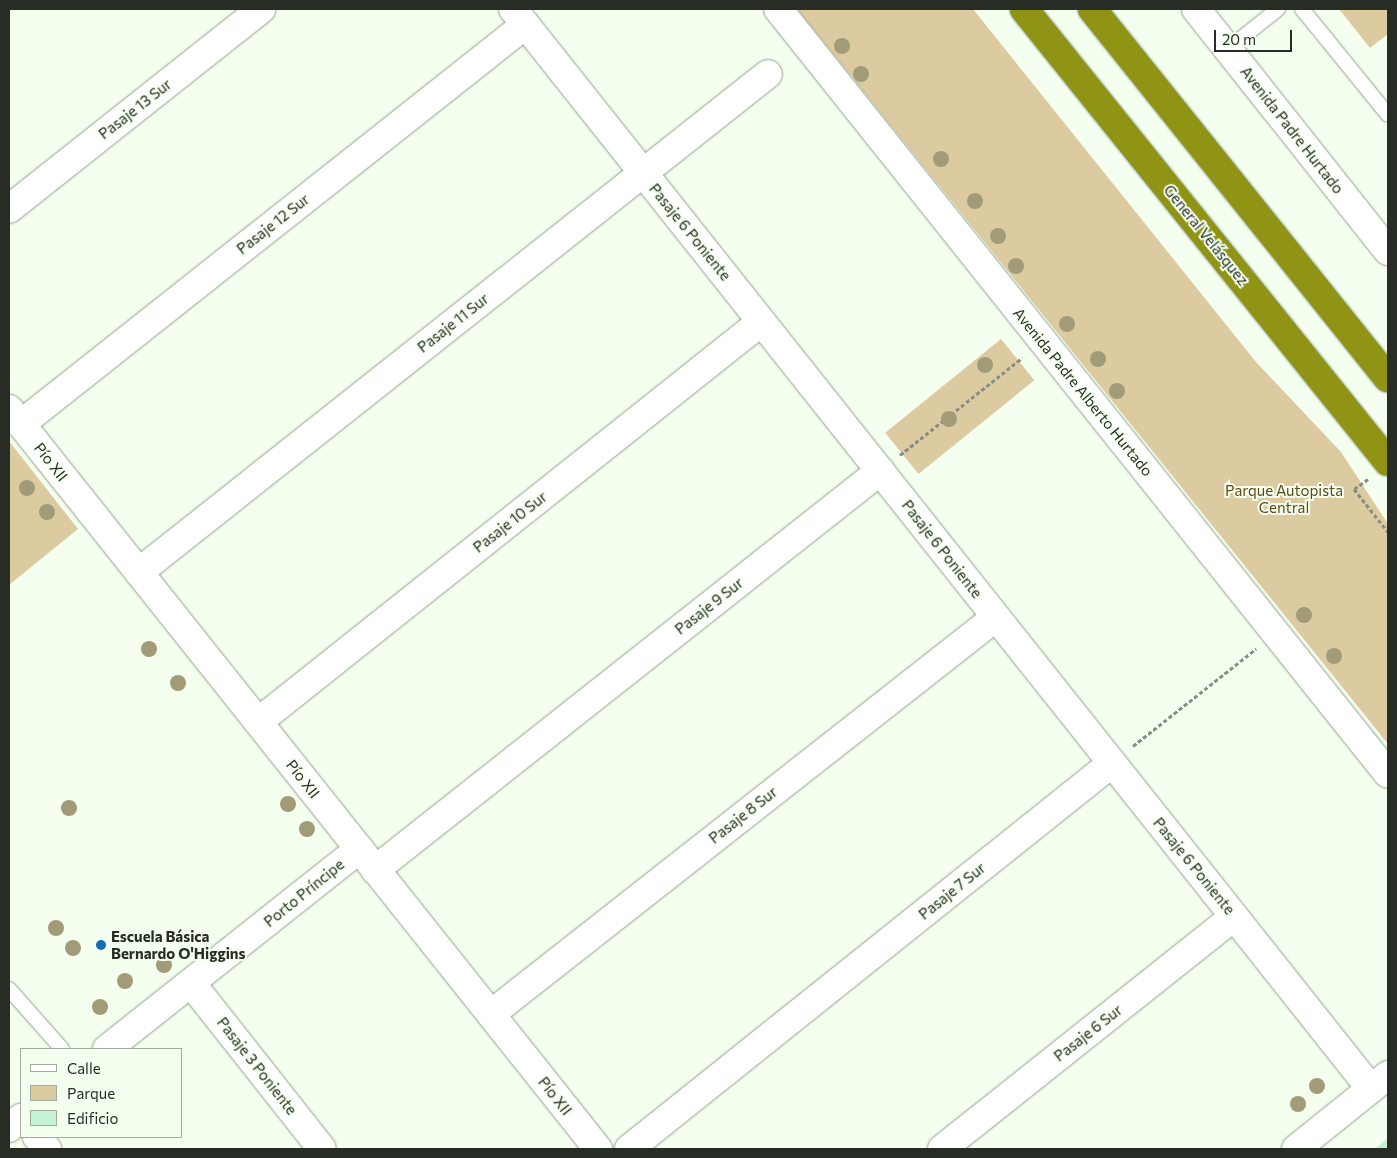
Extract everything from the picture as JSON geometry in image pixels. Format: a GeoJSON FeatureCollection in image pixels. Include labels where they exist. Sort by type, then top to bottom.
{"type":"FeatureCollection","features":[{"type":"Feature","properties":{"kind":"highway","name":"General Velásquez"},"geometry":{"type":"LineString","coordinates":[[1024,9],[1381,468]]}},
{"type":"Feature","properties":{"kind":"highway"},"geometry":{"type":"LineString","coordinates":[[1092,9],[1388,378]]}},
{"type":"Feature","properties":{"kind":"street","name":"Pasaje 13 Sur"},"geometry":{"type":"LineString","coordinates":[[9,209],[261,9]]}},
{"type":"Feature","properties":{"kind":"street","name":"Avenida Padre Alberto Hurtado"},"geometry":{"type":"LineString","coordinates":[[778,9],[1388,774]]}},
{"type":"Feature","properties":{"kind":"street","name":"Avenida Padre Hurtado"},"geometry":{"type":"LineString","coordinates":[[1196,9],[1388,251]]}},
{"type":"Feature","properties":{"kind":"street","name":"Pasaje 6 Poniente"},"geometry":{"type":"LineString","coordinates":[[519,17],[1234,917],[1380,1082]]}},
{"type":"Feature","properties":{"kind":"street","name":"Pasaje 12 Sur"},"geometry":{"type":"LineString","coordinates":[[15,416],[519,17]]}},
{"type":"Feature","properties":{"kind":"street","name":"Pasaje 11 Sur"},"geometry":{"type":"LineString","coordinates":[[139,572],[768,74]]}},
{"type":"Feature","properties":{"kind":"street","name":"Pasaje 10 Sur"},"geometry":{"type":"LineString","coordinates":[[258,722],[762,322]]}},
{"type":"Feature","properties":{"kind":"street","name":"Pío XII"},"geometry":{"type":"LineString","coordinates":[[15,416],[598,1149]]}},
{"type":"Feature","properties":{"kind":"street","name":"Pasaje 9 Sur"},"geometry":{"type":"LineString","coordinates":[[367,859],[880,471]]}},
{"type":"Feature","properties":{"kind":"street","name":"Pasaje 8 Sur"},"geometry":{"type":"LineString","coordinates":[[491,1014],[996,616]]}},
{"type":"Feature","properties":{"kind":"street","name":"Pasaje 7 Sur"},"geometry":{"type":"LineString","coordinates":[[628,1149],[1112,763]]}},
{"type":"Feature","properties":{"kind":"street","name":"Porto Príncipe"},"geometry":{"type":"LineString","coordinates":[[109,1048],[191,983],[367,859]]}},
{"type":"Feature","properties":{"kind":"street","name":"Pasaje 6 Sur"},"geometry":{"type":"LineString","coordinates":[[942,1149],[1234,917]]}},
{"type":"Feature","properties":{"kind":"street","name":"Pasaje 3 Poniente"},"geometry":{"type":"LineString","coordinates":[[191,983],[322,1149]]}},
{"type":"Feature","properties":{"kind":"street"},"geometry":{"type":"LineString","coordinates":[[1296,1149],[1380,1082]]}},
{"type":"Feature","properties":{"kind":"street"},"geometry":{"type":"LineString","coordinates":[[9,1128],[20,1119]]}},
{"type":"Feature","properties":{"kind":"street"},"geometry":{"type":"LineString","coordinates":[[38,1138],[47,1149]]}},
{"type":"Feature","properties":{"kind":"lane"},"geometry":{"type":"LineString","coordinates":[[1228,49],[1278,9]]}},
{"type":"Feature","properties":{"kind":"lane"},"geometry":{"type":"LineString","coordinates":[[1302,9],[1388,115]]}},
{"type":"Feature","properties":{"kind":"lane"},"geometry":{"type":"LineString","coordinates":[[9,989],[61,1048]]}},
{"type":"Feature","properties":{"kind":"path"},"geometry":{"type":"LineString","coordinates":[[880,471],[1042,341]]}},
{"type":"Feature","properties":{"kind":"path"},"geometry":{"type":"LineString","coordinates":[[1381,468],[1354,490],[1388,532]]}},
{"type":"Feature","properties":{"kind":"path"},"geometry":{"type":"LineString","coordinates":[[1112,763],[1276,634]]}},
{"type":"Feature","properties":{"kind":"green space","name":"Parque Autopista Central"},"geometry":{"type":"Polygon","coordinates":[[[797,9],[973,9],[1256,362],[1341,452],[1388,524],[1388,744],[797,9]]]}},
{"type":"Feature","properties":{"kind":"green space"},"geometry":{"type":"Polygon","coordinates":[[[1339,9],[1388,9],[1388,34],[1370,48],[1339,9]]]}},
{"type":"Feature","properties":{"kind":"green space"},"geometry":{"type":"Polygon","coordinates":[[[1001,339],[1034,380],[919,474],[885,433],[1001,339]]]}},
{"type":"Feature","properties":{"kind":"green space"},"geometry":{"type":"Polygon","coordinates":[[[9,441],[78,529],[9,585],[9,441]]]}},
{"type":"Feature","properties":{"kind":"building"},"geometry":{"type":"Polygon","coordinates":[[[1388,1138],[1388,1149],[1375,1149],[1388,1138]]]}},
{"type":"Feature","properties":{"kind":"place","name":"Escuela Básica Bernardo O'Higgins"},"geometry":{"type":"Point","coordinates":[101,945]}}]}
